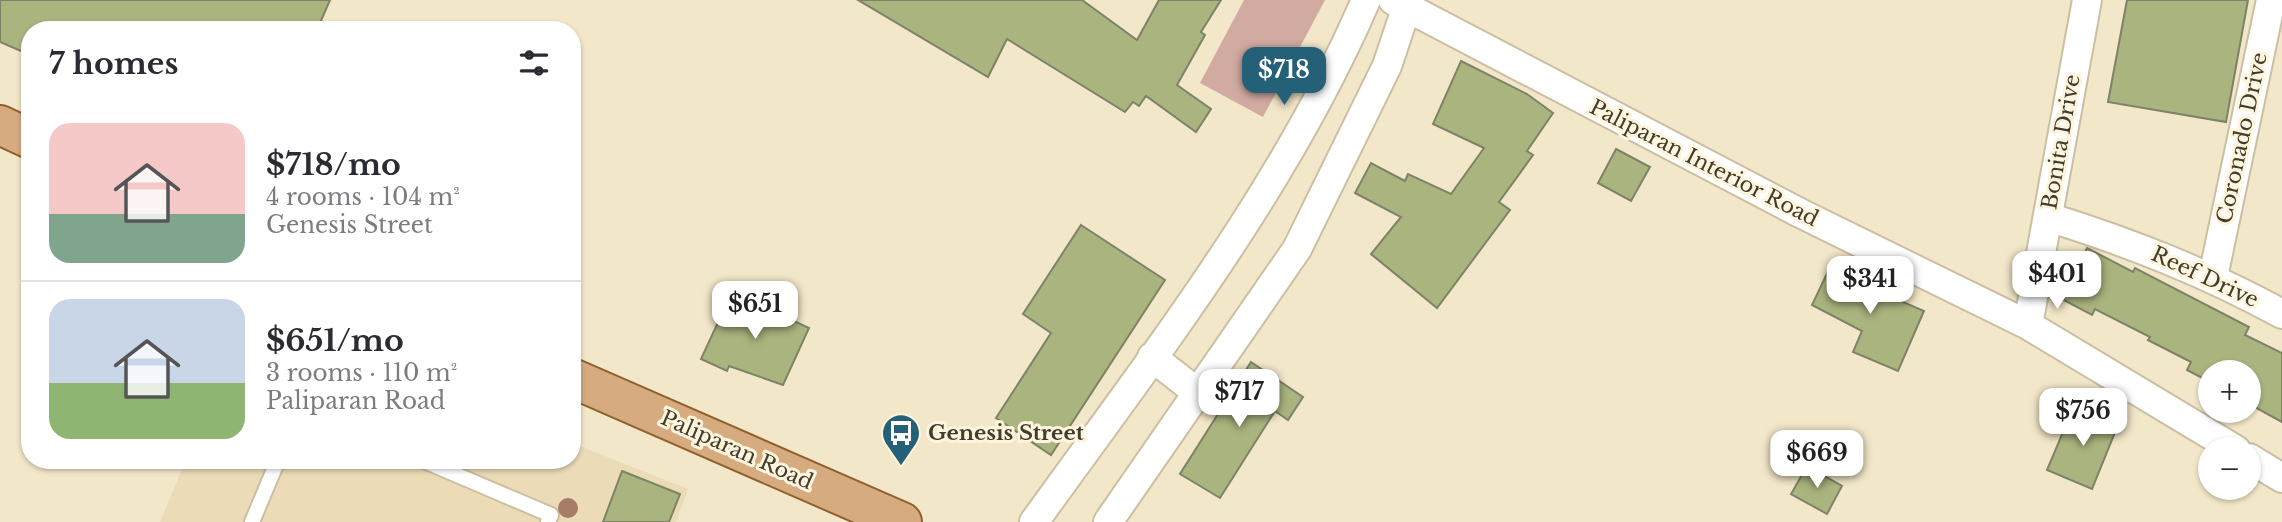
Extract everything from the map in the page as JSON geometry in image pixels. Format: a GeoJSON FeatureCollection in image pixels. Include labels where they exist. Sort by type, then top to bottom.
{"type":"FeatureCollection","features":[{"type":"Feature","properties":{"kind":"main road"},"geometry":{"type":"LineString","coordinates":[[0,125],[21,135]]}},
{"type":"Feature","properties":{"kind":"main road","name":"Paliparan Road"},"geometry":{"type":"LineString","coordinates":[[581,382],[902,522]]}},
{"type":"Feature","properties":{"kind":"street"},"geometry":{"type":"LineString","coordinates":[[1034,522],[1241,233],[1347,44],[1366,0]]}},
{"type":"Feature","properties":{"kind":"street","name":"Bonita Drive"},"geometry":{"type":"LineString","coordinates":[[2028,324],[2087,0]]}},
{"type":"Feature","properties":{"kind":"street","name":"Coronado Drive"},"geometry":{"type":"LineString","coordinates":[[2213,276],[2271,0]]}},
{"type":"Feature","properties":{"kind":"street"},"geometry":{"type":"LineString","coordinates":[[1108,522],[1297,249],[1388,66],[1402,3]]}},
{"type":"Feature","properties":{"kind":"street","name":"Paliparan Interior Road"},"geometry":{"type":"LineString","coordinates":[[1402,3],[1800,213],[2028,324],[2215,437]]}},
{"type":"Feature","properties":{"kind":"street","name":"Reef Drive"},"geometry":{"type":"LineString","coordinates":[[2048,217],[2121,239],[2213,276],[2282,314]]}},
{"type":"Feature","properties":{"kind":"street"},"geometry":{"type":"LineString","coordinates":[[1152,356],[1198,393]]}},
{"type":"Feature","properties":{"kind":"street"},"geometry":{"type":"LineString","coordinates":[[2261,465],[2282,478]]}},
{"type":"Feature","properties":{"kind":"lane"},"geometry":{"type":"LineString","coordinates":[[253,522],[274,469]]}},
{"type":"Feature","properties":{"kind":"lane"},"geometry":{"type":"LineString","coordinates":[[443,469],[551,515],[548,522]]}},
{"type":"Feature","properties":{"kind":"shaded area"},"geometry":{"type":"Polygon","coordinates":[[[1244,0],[1325,0],[1263,117],[1200,83],[1244,0]]]}},
{"type":"Feature","properties":{"kind":"shaded area"},"geometry":{"type":"Polygon","coordinates":[[[581,447],[688,489],[676,522],[160,522],[182,469],[581,469],[581,447]]]}},
{"type":"Feature","properties":{"kind":"building"},"geometry":{"type":"Polygon","coordinates":[[[0,0],[330,0],[321,21],[21,21],[21,51],[0,42],[0,0]]]}},
{"type":"Feature","properties":{"kind":"building"},"geometry":{"type":"Polygon","coordinates":[[[858,0],[1082,0],[1137,40],[1159,0],[1221,0],[1201,32],[1205,35],[1177,85],[1211,109],[1196,132],[1146,96],[1139,106],[1133,102],[1125,112],[1007,39],[988,77],[858,0]]]}},
{"type":"Feature","properties":{"kind":"building"},"geometry":{"type":"Polygon","coordinates":[[[2127,0],[2248,0],[2226,122],[2108,102],[2127,0]]]}},
{"type":"Feature","properties":{"kind":"building"},"geometry":{"type":"Polygon","coordinates":[[[1461,61],[1527,94],[1553,113],[1527,151],[1533,155],[1499,202],[1510,210],[1437,308],[1371,254],[1401,217],[1355,193],[1371,163],[1405,181],[1408,174],[1451,194],[1484,148],[1433,124],[1461,61]]]}},
{"type":"Feature","properties":{"kind":"building"},"geometry":{"type":"Polygon","coordinates":[[[1616,149],[1650,167],[1631,201],[1598,183],[1616,149]]]}},
{"type":"Feature","properties":{"kind":"building"},"geometry":{"type":"Polygon","coordinates":[[[1081,225],[1165,280],[1051,455],[996,418],[1051,333],[1023,314],[1081,225]]]}},
{"type":"Feature","properties":{"kind":"building"},"geometry":{"type":"Polygon","coordinates":[[[2087,248],[2133,272],[2135,268],[2249,327],[2245,335],[2282,353],[2282,422],[2261,411],[2261,360],[2198,360],[2198,376],[2187,370],[2191,362],[2148,340],[2150,337],[2095,309],[2092,315],[2060,298],[2087,248]]]}},
{"type":"Feature","properties":{"kind":"building"},"geometry":{"type":"Polygon","coordinates":[[[1831,265],[1869,277],[1866,286],[1924,311],[1898,371],[1853,352],[1862,331],[1812,305],[1831,265]]]}},
{"type":"Feature","properties":{"kind":"building"},"geometry":{"type":"Polygon","coordinates":[[[732,292],[809,328],[783,385],[729,366],[727,371],[701,359],[732,292]]]}},
{"type":"Feature","properties":{"kind":"building"},"geometry":{"type":"Polygon","coordinates":[[[1251,362],[1303,397],[1288,420],[1275,411],[1220,498],[1180,474],[1251,362]]]}},
{"type":"Feature","properties":{"kind":"building"},"geometry":{"type":"Polygon","coordinates":[[[2074,406],[2118,425],[2092,489],[2047,470],[2074,406]]]}},
{"type":"Feature","properties":{"kind":"building"},"geometry":{"type":"Polygon","coordinates":[[[1807,466],[1842,486],[1827,514],[1791,494],[1807,466]]]}},
{"type":"Feature","properties":{"kind":"building"},"geometry":{"type":"Polygon","coordinates":[[[622,471],[680,494],[669,522],[603,522],[622,471]]]}},
{"type":"Feature","properties":{"kind":"place","name":"Genesis Street"},"geometry":{"type":"Point","coordinates":[901,467]}}]}
